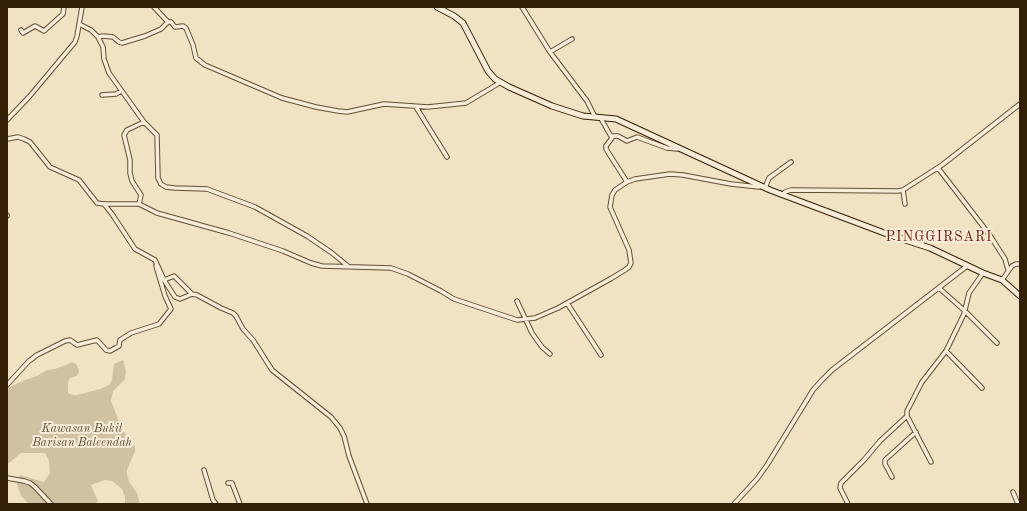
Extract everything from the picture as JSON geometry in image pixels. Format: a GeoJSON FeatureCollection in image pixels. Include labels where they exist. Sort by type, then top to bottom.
{"type":"FeatureCollection","features":[{"type":"Feature","properties":{"kind":"street"},"geometry":{"type":"LineString","coordinates":[[21,30],[23,33],[35,26],[44,31],[63,14],[64,7]]}},
{"type":"Feature","properties":{"kind":"street"},"geometry":{"type":"LineString","coordinates":[[7,120],[29,97],[74,42],[77,36],[82,7]]}},
{"type":"Feature","properties":{"kind":"street"},"geometry":{"type":"LineString","coordinates":[[154,7],[168,22],[171,22],[175,27],[183,26],[186,28],[193,45],[196,58],[205,65],[282,98],[338,111],[347,112],[384,104],[428,107],[466,103],[501,82]]}},
{"type":"Feature","properties":{"kind":"street"},"geometry":{"type":"LineString","coordinates":[[437,7],[454,16],[463,23],[472,38],[483,63],[491,74],[501,82],[523,94],[552,106],[583,116],[616,118],[764,188],[887,234],[930,248],[967,266],[1002,280],[1020,296]]}},
{"type":"Feature","properties":{"kind":"street"},"geometry":{"type":"LineString","coordinates":[[522,7],[550,52],[611,136],[612,139],[606,145],[606,149],[627,182]]}},
{"type":"Feature","properties":{"kind":"street"},"geometry":{"type":"LineString","coordinates":[[98,37],[113,37],[122,43],[161,29],[168,22]]}},
{"type":"Feature","properties":{"kind":"street"},"geometry":{"type":"LineString","coordinates":[[79,24],[91,30],[98,37],[103,47],[107,70],[144,122],[157,135],[158,178],[162,185],[182,189],[207,189],[255,207],[307,236],[320,246],[332,252],[350,267]]}},
{"type":"Feature","properties":{"kind":"street"},"geometry":{"type":"LineString","coordinates":[[550,52],[572,39]]}},
{"type":"Feature","properties":{"kind":"street"},"geometry":{"type":"LineString","coordinates":[[102,95],[116,94],[121,91]]}},
{"type":"Feature","properties":{"kind":"street"},"geometry":{"type":"LineString","coordinates":[[782,195],[791,190],[902,190],[938,168],[1020,104]]}},
{"type":"Feature","properties":{"kind":"street"},"geometry":{"type":"LineString","coordinates":[[416,107],[447,157]]}},
{"type":"Feature","properties":{"kind":"street"},"geometry":{"type":"LineString","coordinates":[[139,204],[141,195],[132,181],[129,155],[124,133],[144,122]]}},
{"type":"Feature","properties":{"kind":"street"},"geometry":{"type":"LineString","coordinates":[[611,136],[618,136],[626,141],[637,137],[667,148],[680,149]]}},
{"type":"Feature","properties":{"kind":"street"},"geometry":{"type":"LineString","coordinates":[[7,138],[18,137],[30,142],[50,167],[63,174],[76,178],[97,203],[139,204],[157,213],[229,233],[283,251],[311,263],[328,267],[391,268],[408,274],[466,304],[517,320],[535,318],[568,303],[625,270],[631,263],[626,243],[610,207],[615,190],[627,182],[635,179],[670,174],[764,188]]}},
{"type":"Feature","properties":{"kind":"street"},"geometry":{"type":"LineString","coordinates":[[764,188],[769,178],[791,162]]}},
{"type":"Feature","properties":{"kind":"street"},"geometry":{"type":"LineString","coordinates":[[938,168],[989,234],[1005,259],[1008,270]]}},
{"type":"Feature","properties":{"kind":"street"},"geometry":{"type":"LineString","coordinates":[[902,190],[905,204]]}},
{"type":"Feature","properties":{"kind":"street"},"geometry":{"type":"LineString","coordinates":[[104,204],[135,249],[154,259],[164,280],[176,298],[180,299],[192,294]]}},
{"type":"Feature","properties":{"kind":"street"},"geometry":{"type":"LineString","coordinates":[[7,385],[29,361],[45,350],[64,341],[70,340],[77,345],[97,340],[106,350],[110,351],[119,346],[121,339],[131,333],[159,324],[171,309],[165,296],[161,278],[154,259]]}},
{"type":"Feature","properties":{"kind":"street"},"geometry":{"type":"LineString","coordinates":[[1002,280],[1008,270],[1016,264],[1020,264]]}},
{"type":"Feature","properties":{"kind":"street"},"geometry":{"type":"LineString","coordinates":[[734,504],[757,479],[767,465],[813,390],[822,380],[832,370],[967,266]]}},
{"type":"Feature","properties":{"kind":"street"},"geometry":{"type":"LineString","coordinates":[[932,462],[907,416],[907,411],[922,382],[946,351],[965,311],[969,293],[983,273]]}},
{"type":"Feature","properties":{"kind":"street"},"geometry":{"type":"LineString","coordinates":[[164,280],[174,276],[192,294],[233,313],[243,329],[253,340],[272,370],[331,417],[340,428],[344,436],[367,504]]}},
{"type":"Feature","properties":{"kind":"street"},"geometry":{"type":"LineString","coordinates":[[939,288],[965,311],[997,343]]}},
{"type":"Feature","properties":{"kind":"street"},"geometry":{"type":"LineString","coordinates":[[518,301],[532,333],[542,347],[550,354]]}},
{"type":"Feature","properties":{"kind":"street"},"geometry":{"type":"LineString","coordinates":[[568,303],[601,355]]}},
{"type":"Feature","properties":{"kind":"street"},"geometry":{"type":"LineString","coordinates":[[946,351],[982,388]]}},
{"type":"Feature","properties":{"kind":"street"},"geometry":{"type":"LineString","coordinates":[[848,504],[840,488],[841,483],[864,460],[880,441],[907,416]]}},
{"type":"Feature","properties":{"kind":"street"},"geometry":{"type":"LineString","coordinates":[[892,477],[885,464],[885,460],[916,432]]}},
{"type":"Feature","properties":{"kind":"street"},"geometry":{"type":"LineString","coordinates":[[204,470],[213,500],[216,504]]}},
{"type":"Feature","properties":{"kind":"street"},"geometry":{"type":"LineString","coordinates":[[7,478],[30,483],[51,504]]}},
{"type":"Feature","properties":{"kind":"street"},"geometry":{"type":"LineString","coordinates":[[228,482],[231,482],[234,486],[240,504]]}},
{"type":"Feature","properties":{"kind":"street"},"geometry":{"type":"LineString","coordinates":[[1013,492],[1018,504]]}},
{"type":"Feature","properties":{"kind":"green space","name":"Kawasan Bukit Barisan Baleendah"},"geometry":{"type":"Polygon","coordinates":[[[123,360],[126,371],[125,379],[113,391],[111,401],[122,429],[135,447],[127,474],[129,482],[137,493],[140,504],[125,504],[125,497],[122,489],[112,481],[105,480],[91,485],[98,501],[95,504],[29,504],[21,496],[17,484],[20,475],[44,482],[50,473],[49,461],[45,453],[21,453],[7,463],[7,391],[10,387],[37,376],[47,370],[55,369],[73,362],[77,365],[79,372],[77,376],[70,378],[68,382],[68,393],[77,395],[100,389],[109,385],[112,380],[114,364],[123,360]]]}},
{"type":"Feature","properties":{"kind":"district","name":"PINGGIRSARI"},"geometry":{"type":"Point","coordinates":[939,237]}}]}
